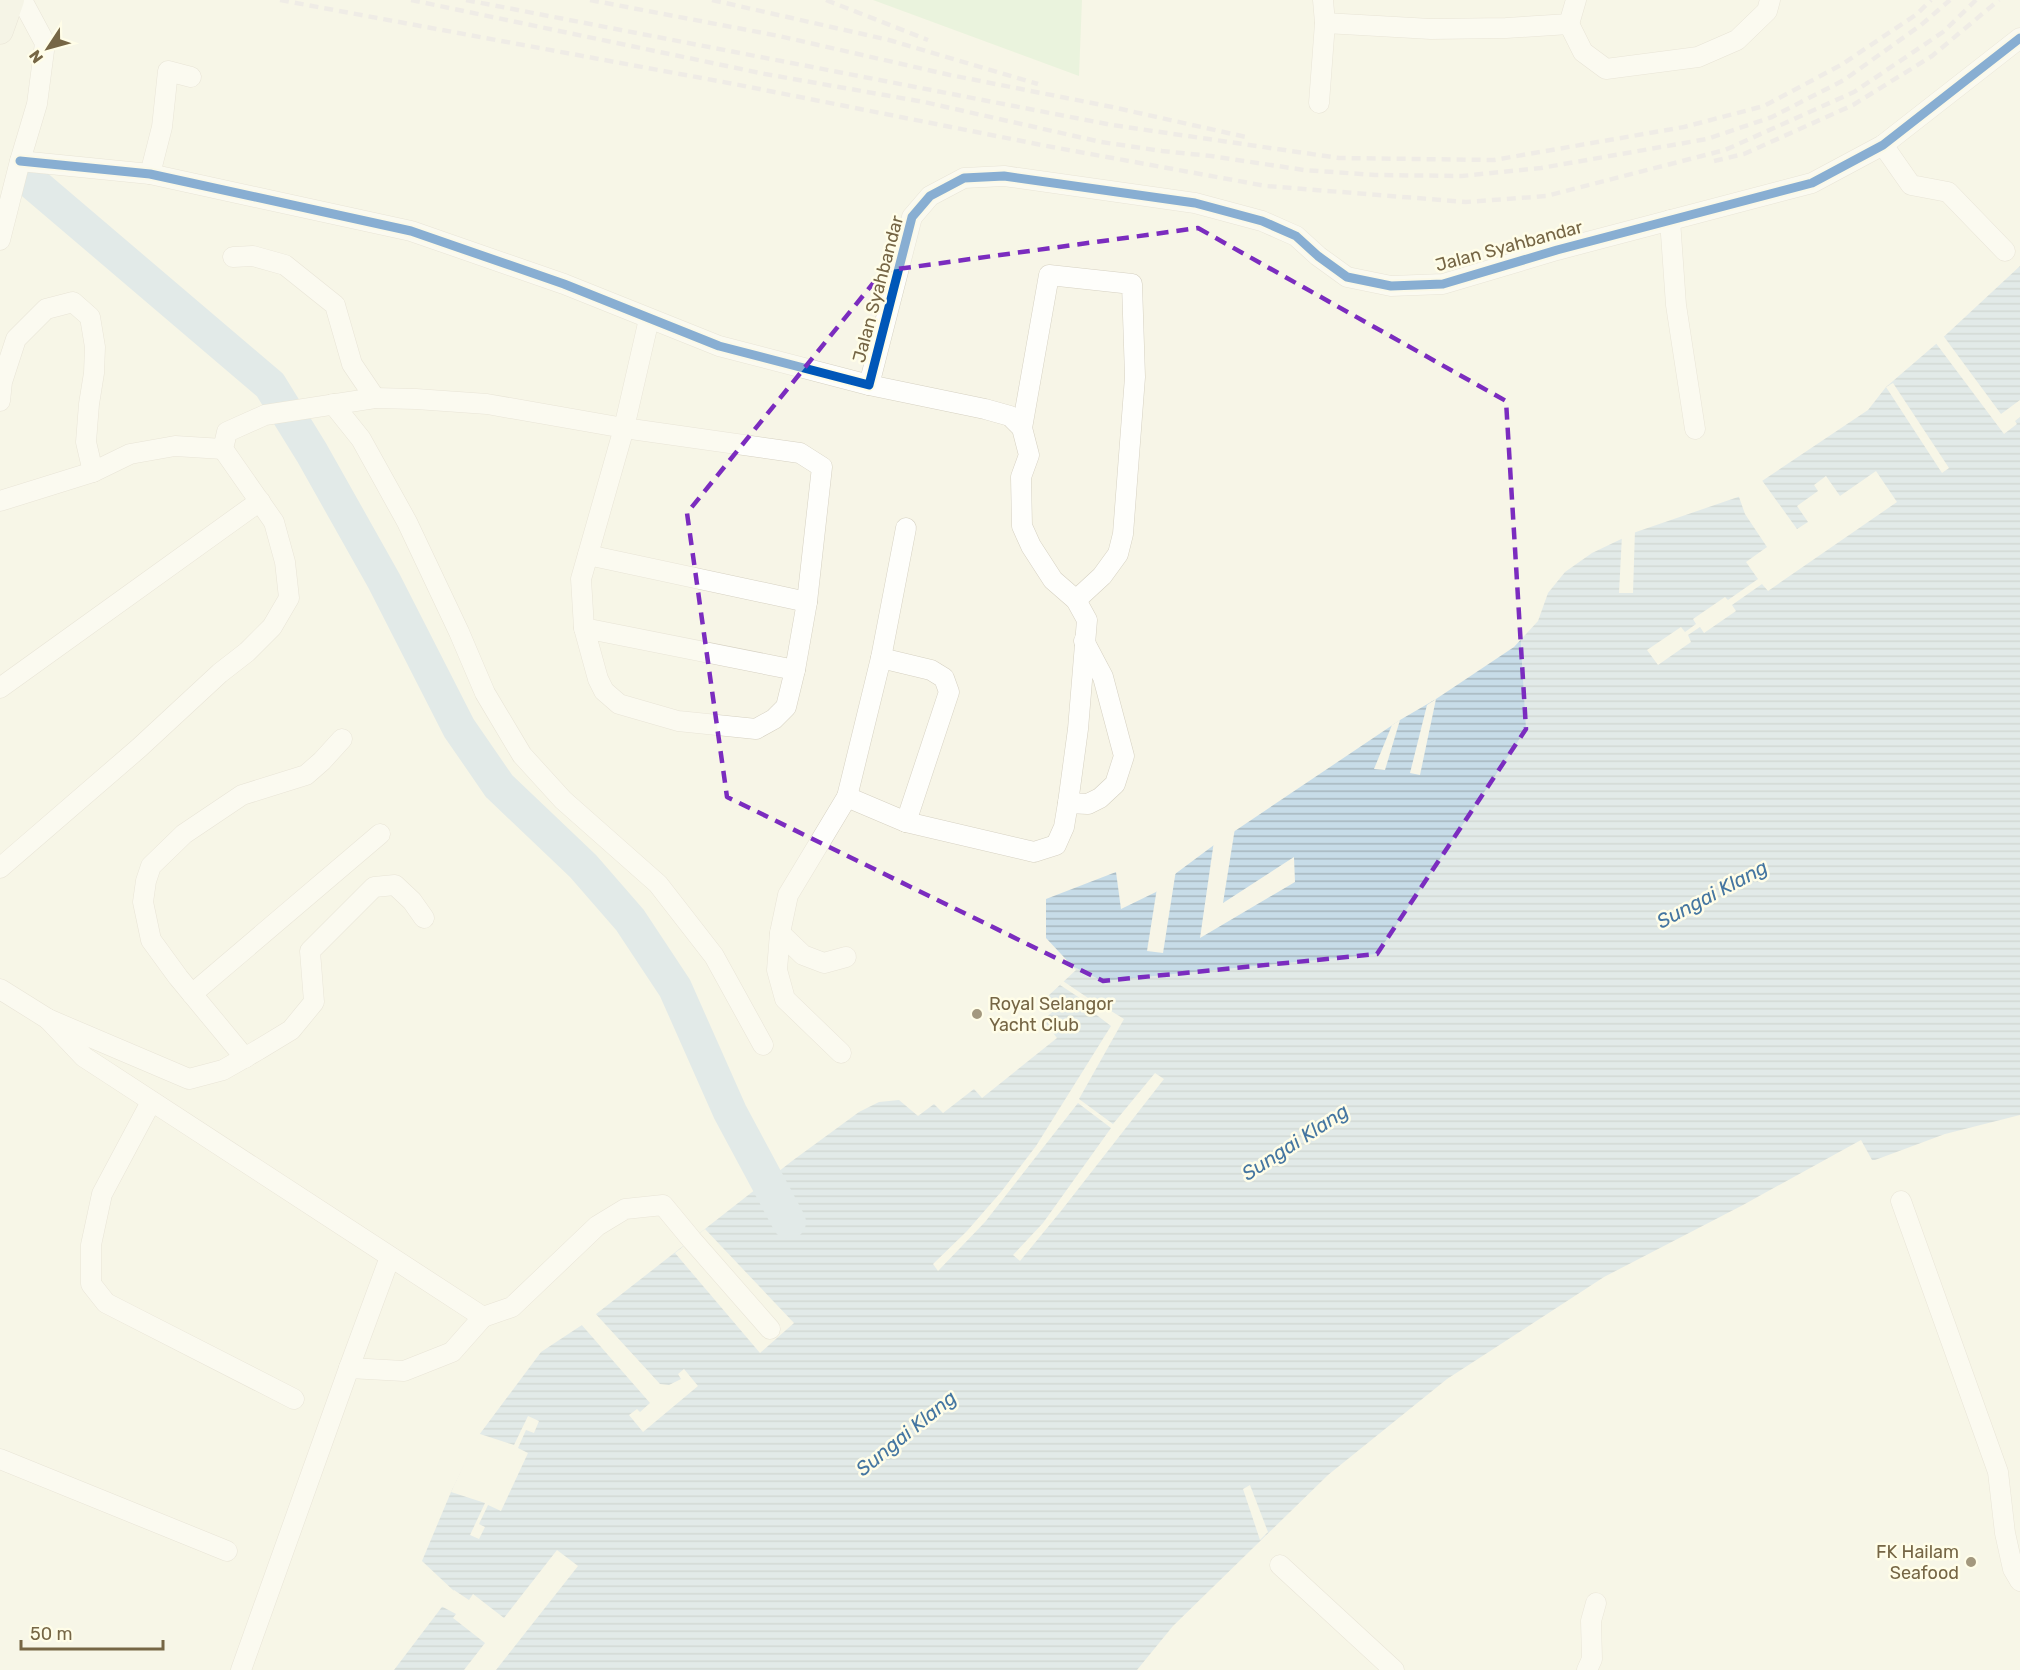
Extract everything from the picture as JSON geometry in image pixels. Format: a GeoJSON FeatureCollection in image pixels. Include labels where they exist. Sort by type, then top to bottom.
{"type":"FeatureCollection","features":[{"type":"Feature","properties":{"kind":"main road"},"geometry":{"type":"LineString","coordinates":[[0,31],[11,0]]}},
{"type":"Feature","properties":{"kind":"street"},"geometry":{"type":"LineString","coordinates":[[0,240],[37,104],[45,43],[22,0]]}},
{"type":"Feature","properties":{"kind":"street"},"geometry":{"type":"LineString","coordinates":[[1319,103],[1325,23],[1323,0]]}},
{"type":"Feature","properties":{"kind":"street"},"geometry":{"type":"LineString","coordinates":[[1576,0],[1569,24],[1583,52],[1606,69],[1698,57],[1737,40],[1767,11],[1770,0]]}},
{"type":"Feature","properties":{"kind":"street"},"geometry":{"type":"LineString","coordinates":[[1325,23],[1431,29],[1569,24]]}},
{"type":"Feature","properties":{"kind":"street","name":"Jalan Syahbandar"},"geometry":{"type":"LineString","coordinates":[[869,385],[912,217],[930,196],[963,178],[1004,176],[1195,203],[1262,221],[1296,236],[1318,256],[1347,277],[1391,286],[1443,284],[1557,250],[1812,183],[1883,145],[2020,38]]}},
{"type":"Feature","properties":{"kind":"street"},"geometry":{"type":"LineString","coordinates":[[150,174],[162,127],[168,71],[191,77]]}},
{"type":"Feature","properties":{"kind":"street"},"geometry":{"type":"LineString","coordinates":[[1883,145],[1911,185],[1948,192],[2005,251]]}},
{"type":"Feature","properties":{"kind":"street"},"geometry":{"type":"LineString","coordinates":[[20,161],[150,174],[411,231],[564,284],[719,346],[869,385],[985,409],[1010,417],[1022,428]]}},
{"type":"Feature","properties":{"kind":"street"},"geometry":{"type":"LineString","coordinates":[[1670,220],[1677,305],[1695,429]]}},
{"type":"Feature","properties":{"kind":"street"},"geometry":{"type":"LineString","coordinates":[[233,257],[253,256],[285,265],[336,305],[352,364],[375,398]]}},
{"type":"Feature","properties":{"kind":"street"},"geometry":{"type":"LineString","coordinates":[[847,797],[906,822],[1034,852],[1056,845],[1064,827],[1078,729],[1087,620],[1076,600],[1053,580],[1031,546],[1022,526],[1021,477],[1029,455],[1022,428],[1049,275],[1132,284],[1134,376],[1123,534],[1118,554],[1102,576],[1076,600]]}},
{"type":"Feature","properties":{"kind":"street"},"geometry":{"type":"LineString","coordinates":[[0,401],[2,382],[16,339],[46,309],[73,303],[90,317],[95,347],[86,442],[93,472]]}},
{"type":"Feature","properties":{"kind":"street"},"geometry":{"type":"LineString","coordinates":[[0,868],[139,748],[220,673],[247,652],[272,627],[289,598],[285,562],[274,522],[223,449],[227,432],[265,415],[375,398],[487,404],[624,428],[800,453],[822,467],[807,602],[795,670],[786,707],[774,719],[756,729],[678,721],[619,704],[604,691],[598,679],[584,628],[581,579],[624,428],[649,319]]}},
{"type":"Feature","properties":{"kind":"street"},"geometry":{"type":"LineString","coordinates":[[333,404],[362,439],[407,522],[459,632],[484,693],[522,755],[563,800],[658,884],[714,956],[763,1045]]}},
{"type":"Feature","properties":{"kind":"street"},"geometry":{"type":"LineString","coordinates":[[0,501],[93,472],[130,454],[175,446],[223,449]]}},
{"type":"Feature","properties":{"kind":"street"},"geometry":{"type":"LineString","coordinates":[[0,688],[260,501]]}},
{"type":"Feature","properties":{"kind":"street"},"geometry":{"type":"LineString","coordinates":[[842,1053],[785,999],[777,970],[780,933],[788,895],[847,797],[881,658],[906,528]]}},
{"type":"Feature","properties":{"kind":"street"},"geometry":{"type":"LineString","coordinates":[[588,555],[807,602]]}},
{"type":"Feature","properties":{"kind":"street"},"geometry":{"type":"LineString","coordinates":[[584,628],[795,670]]}},
{"type":"Feature","properties":{"kind":"street"},"geometry":{"type":"LineString","coordinates":[[1068,803],[1088,804],[1100,798],[1115,784],[1124,756],[1103,677],[1084,641]]}},
{"type":"Feature","properties":{"kind":"street"},"geometry":{"type":"LineString","coordinates":[[881,658],[931,670],[944,678],[949,692],[906,822]]}},
{"type":"Feature","properties":{"kind":"street"},"geometry":{"type":"LineString","coordinates":[[245,1058],[151,940],[143,902],[151,866],[184,834],[242,795],[306,775],[342,739]]}},
{"type":"Feature","properties":{"kind":"street"},"geometry":{"type":"LineString","coordinates":[[192,994],[380,834]]}},
{"type":"Feature","properties":{"kind":"street"},"geometry":{"type":"LineString","coordinates":[[0,989],[48,1019],[189,1079],[223,1070],[291,1030],[314,1002],[310,951],[374,887],[395,885],[412,901],[424,918]]}},
{"type":"Feature","properties":{"kind":"street"},"geometry":{"type":"LineString","coordinates":[[780,933],[803,956],[824,963],[846,957]]}},
{"type":"Feature","properties":{"kind":"street"},"geometry":{"type":"LineString","coordinates":[[48,1019],[84,1057],[483,1317]]}},
{"type":"Feature","properties":{"kind":"street"},"geometry":{"type":"LineString","coordinates":[[151,1102],[102,1194],[91,1245],[91,1284],[106,1303],[294,1399]]}},
{"type":"Feature","properties":{"kind":"street"},"geometry":{"type":"LineString","coordinates":[[1900,1202],[1998,1472],[2005,1533],[2013,1569],[2020,1581]]}},
{"type":"Feature","properties":{"kind":"street"},"geometry":{"type":"LineString","coordinates":[[349,1368],[404,1371],[452,1352],[483,1317],[512,1307],[597,1226],[625,1209],[663,1205],[770,1329]]}},
{"type":"Feature","properties":{"kind":"street"},"geometry":{"type":"LineString","coordinates":[[242,1670],[390,1257]]}},
{"type":"Feature","properties":{"kind":"street"},"geometry":{"type":"LineString","coordinates":[[0,1459],[227,1551]]}},
{"type":"Feature","properties":{"kind":"street"},"geometry":{"type":"LineString","coordinates":[[1280,1565],[1394,1670]]}},
{"type":"Feature","properties":{"kind":"street"},"geometry":{"type":"LineString","coordinates":[[1587,1670],[1592,1659],[1591,1621],[1596,1603]]}},
{"type":"Feature","properties":{"kind":"highlighted area"},"geometry":{"type":"Polygon","coordinates":[[[1198,228],[1506,401],[1526,729],[1377,954],[1103,981],[727,797],[687,513],[883,271],[1198,228]]]}},
{"type":"Feature","properties":{"kind":"green space"},"geometry":{"type":"Polygon","coordinates":[[[873,0],[1082,0],[1079,76],[873,0]]]}},
{"type":"Feature","properties":{"kind":"water","name":"Sungai Klang"},"geometry":{"type":"Polygon","coordinates":[[[2020,266],[2020,1115],[1945,1134],[1875,1160],[1872,1160],[1861,1140],[1743,1205],[1604,1277],[1447,1379],[1328,1475],[1173,1626],[1137,1670],[394,1670],[454,1591],[422,1561],[451,1492],[479,1435],[541,1352],[582,1325],[792,1161],[859,1112],[879,1102],[899,1100],[918,1116],[934,1104],[943,1113],[974,1089],[982,1098],[1057,1038],[1043,1020],[1057,1008],[1048,996],[1076,970],[1046,938],[1046,899],[1116,872],[1121,909],[1156,892],[1175,874],[1214,845],[1400,720],[1514,647],[1538,621],[1548,593],[1565,572],[1592,553],[1636,532],[1738,497],[1868,410],[1886,387],[2020,266]]]}},
{"type":"Feature","properties":{"kind":"pier"},"geometry":{"type":"Polygon","coordinates":[[[1942,334],[2001,414],[2020,400],[2020,417],[2015,421],[2017,424],[2004,434],[1935,342],[1942,334]]]}},
{"type":"Feature","properties":{"kind":"pier"},"geometry":{"type":"Polygon","coordinates":[[[1893,383],[1949,468],[1942,473],[1886,387],[1893,383]]]}},
{"type":"Feature","properties":{"kind":"pier"},"geometry":{"type":"Polygon","coordinates":[[[1876,471],[1897,502],[1768,591],[1762,584],[1732,605],[1736,611],[1704,633],[1700,627],[1688,635],[1691,642],[1658,665],[1647,650],[1681,627],[1685,632],[1696,624],[1693,619],[1725,597],[1728,600],[1758,579],[1746,562],[1767,547],[1745,514],[1736,494],[1761,479],[1797,529],[1808,522],[1797,506],[1818,491],[1814,485],[1826,476],[1840,496],[1876,471]]]}},
{"type":"Feature","properties":{"kind":"pier"},"geometry":{"type":"Polygon","coordinates":[[[1635,529],[1633,593],[1619,593],[1622,535],[1635,529]]]}},
{"type":"Feature","properties":{"kind":"pier"},"geometry":{"type":"Polygon","coordinates":[[[1436,699],[1420,775],[1410,773],[1427,705],[1436,699]]]}},
{"type":"Feature","properties":{"kind":"pier"},"geometry":{"type":"Polygon","coordinates":[[[1400,720],[1385,770],[1374,769],[1392,725],[1400,720]]]}},
{"type":"Feature","properties":{"kind":"pier"},"geometry":{"type":"Polygon","coordinates":[[[1235,828],[1223,903],[1294,857],[1295,882],[1200,938],[1214,841],[1235,828]]]}},
{"type":"Feature","properties":{"kind":"pier"},"geometry":{"type":"Polygon","coordinates":[[[1176,870],[1163,953],[1147,951],[1157,888],[1176,870]]]}},
{"type":"Feature","properties":{"kind":"pier"},"geometry":{"type":"Polygon","coordinates":[[[1063,981],[1124,1019],[1079,1099],[1113,1124],[1155,1073],[1164,1079],[1020,1261],[1013,1255],[1043,1223],[1111,1128],[1078,1103],[985,1222],[938,1271],[933,1264],[967,1231],[1001,1192],[1036,1146],[1111,1026],[1090,1010],[1092,1006],[1060,985],[1063,981]]]}},
{"type":"Feature","properties":{"kind":"pier"},"geometry":{"type":"Polygon","coordinates":[[[705,1229],[794,1323],[760,1353],[675,1253],[705,1229]]]}},
{"type":"Feature","properties":{"kind":"pier"},"geometry":{"type":"Polygon","coordinates":[[[594,1312],[660,1384],[669,1385],[681,1379],[678,1374],[684,1369],[698,1386],[643,1432],[629,1415],[637,1409],[640,1412],[650,1403],[580,1323],[594,1312]]]}},
{"type":"Feature","properties":{"kind":"pier"},"geometry":{"type":"Polygon","coordinates":[[[528,1416],[539,1421],[534,1433],[526,1430],[518,1448],[528,1453],[501,1511],[488,1505],[479,1524],[485,1527],[479,1539],[470,1535],[485,1503],[451,1492],[467,1458],[465,1456],[477,1433],[514,1445],[528,1416]]]}},
{"type":"Feature","properties":{"kind":"pier"},"geometry":{"type":"Polygon","coordinates":[[[1250,1485],[1268,1532],[1260,1540],[1243,1489],[1250,1485]]]}},
{"type":"Feature","properties":{"kind":"pier"},"geometry":{"type":"Polygon","coordinates":[[[557,1550],[578,1566],[496,1670],[464,1670],[485,1643],[453,1618],[456,1614],[441,1606],[454,1590],[469,1600],[473,1594],[504,1618],[557,1550]]]}},
{"type":"Feature","properties":{"kind":"waterway"},"geometry":{"type":"LineString","coordinates":[[34,184],[270,385],[312,453],[384,581],[459,728],[499,786],[583,866],[630,920],[675,988],[730,1112],[789,1222]]}},
{"type":"Feature","properties":{"kind":"railway"},"geometry":{"type":"LineString","coordinates":[[280,0],[1266,186],[1466,202],[1546,196],[1725,150],[1854,92],[1943,32],[1976,0]]}},
{"type":"Feature","properties":{"kind":"railway"},"geometry":{"type":"LineString","coordinates":[[411,0],[765,74],[924,102],[1101,142],[1304,170],[1375,175],[1462,176],[1541,168],[1707,139],[1772,117],[1844,80],[1921,25],[1950,0]]}},
{"type":"Feature","properties":{"kind":"railway"},"geometry":{"type":"LineString","coordinates":[[466,0],[1112,125],[1339,158],[1494,160],[1684,127],[1764,106],[1841,65],[1917,14],[1931,0]]}},
{"type":"Feature","properties":{"kind":"railway"},"geometry":{"type":"LineString","coordinates":[[590,0],[779,36],[950,75],[1112,107],[1246,137]]}},
{"type":"Feature","properties":{"kind":"railway"},"geometry":{"type":"LineString","coordinates":[[712,0],[889,40],[1038,84]]}},
{"type":"Feature","properties":{"kind":"railway"},"geometry":{"type":"LineString","coordinates":[[826,0],[928,40]]}},
{"type":"Feature","properties":{"kind":"railway"},"geometry":{"type":"LineString","coordinates":[[1714,161],[1744,154],[1853,105],[1932,56],[1999,0]]}},
{"type":"Feature","properties":{"kind":"cycle path"},"geometry":{"type":"LineString","coordinates":[[20,161],[150,174],[411,231],[564,284],[719,346],[869,385],[912,217],[930,196],[964,178],[1004,176],[1195,203],[1262,221],[1296,236],[1318,256],[1347,277],[1391,286],[1443,284],[1557,250],[1812,183],[1883,145],[2020,38]]}},
{"type":"Feature","properties":{"kind":"place","name":"Royal Selangor Yacht Club"},"geometry":{"type":"Point","coordinates":[977,1014]}},
{"type":"Feature","properties":{"kind":"place","name":"FK Hailam Seafood"},"geometry":{"type":"Point","coordinates":[1971,1562]}}]}
